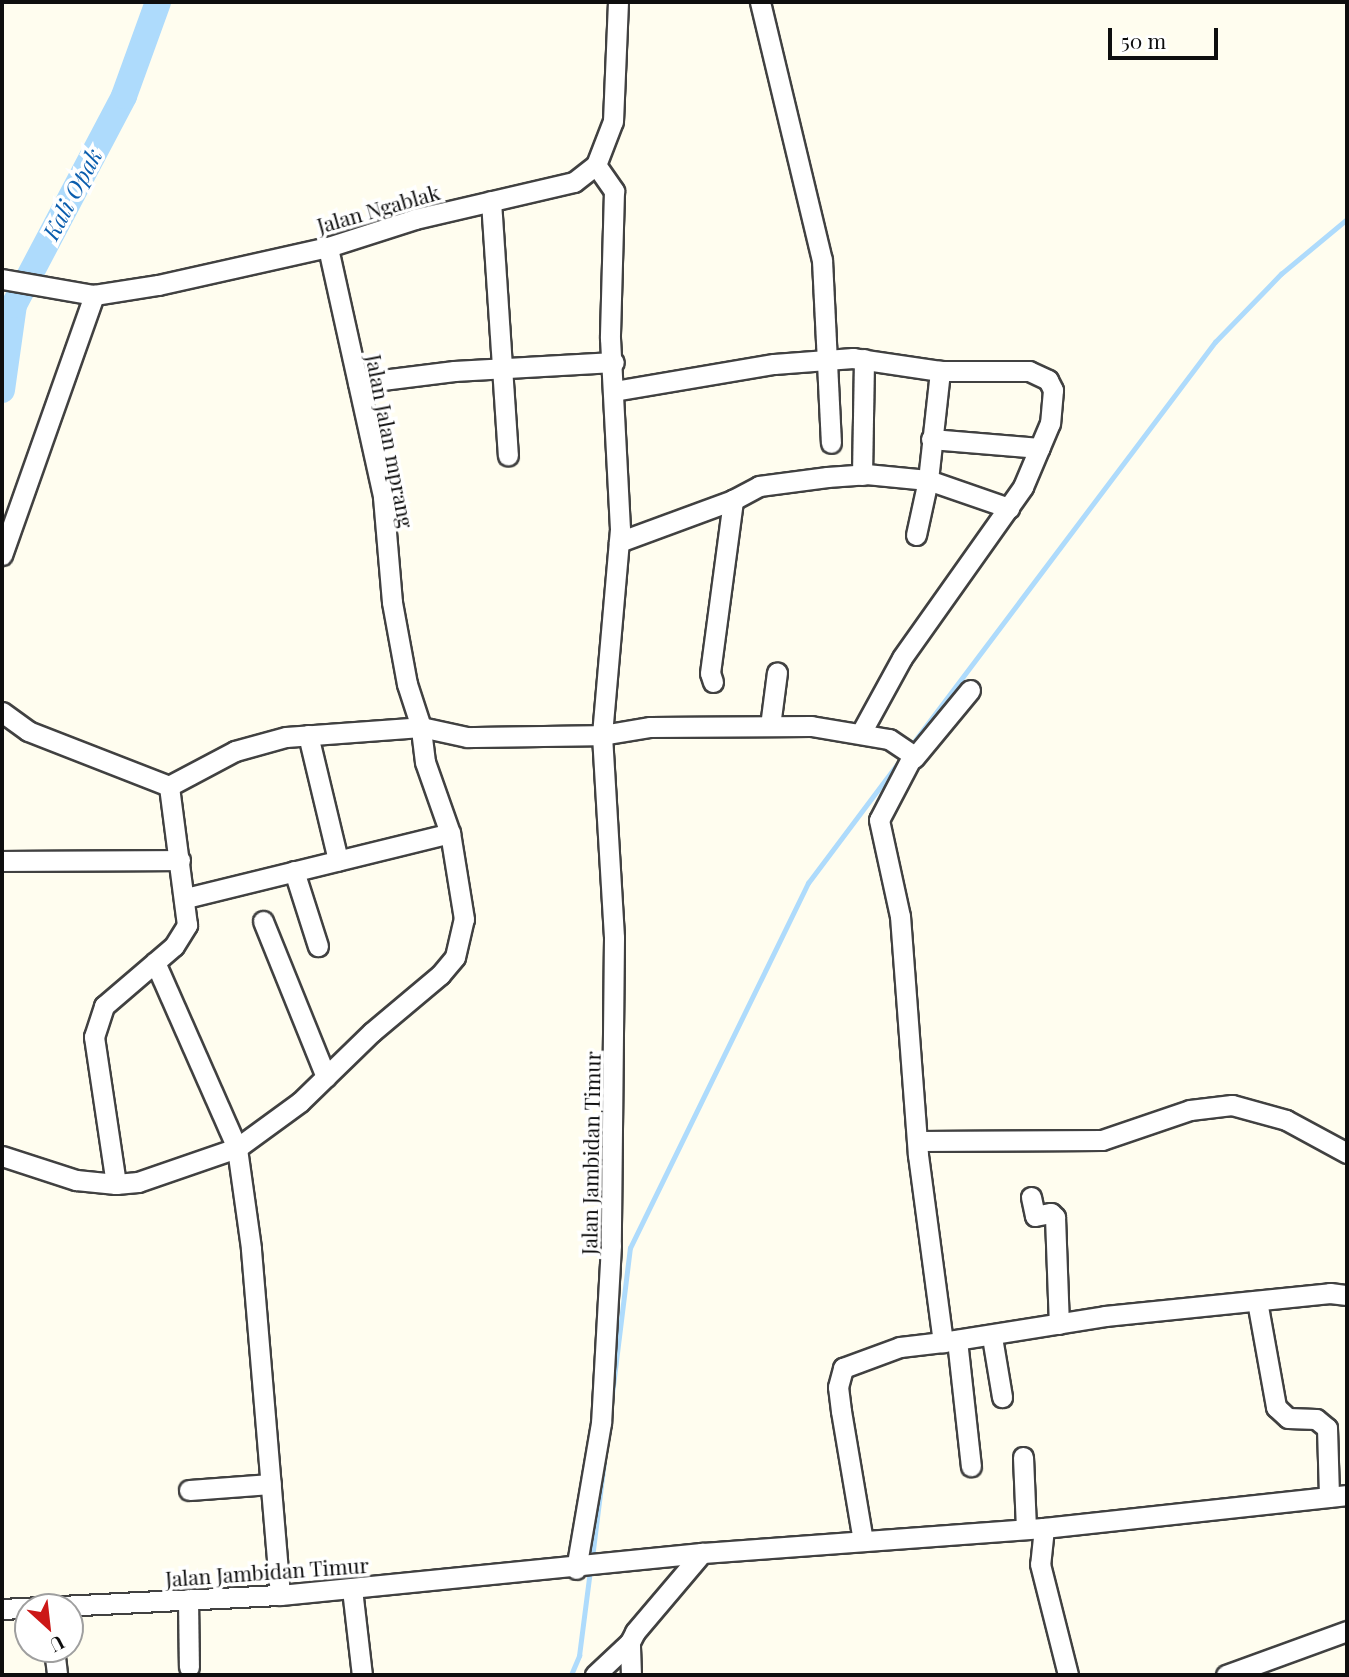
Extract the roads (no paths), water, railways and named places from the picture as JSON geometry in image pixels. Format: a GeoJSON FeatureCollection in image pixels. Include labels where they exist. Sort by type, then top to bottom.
{"type":"FeatureCollection","features":[{"type":"Feature","properties":{"kind":"street"},"geometry":{"type":"LineString","coordinates":[[596,166],[605,147],[617,99],[618,2]]}},
{"type":"Feature","properties":{"kind":"street"},"geometry":{"type":"LineString","coordinates":[[760,2],[821,252],[831,443]]}},
{"type":"Feature","properties":{"kind":"street","name":"Jalan Ngablak"},"geometry":{"type":"LineString","coordinates":[[2,279],[94,295],[328,247],[415,219],[558,187],[596,166]]}},
{"type":"Feature","properties":{"kind":"street","name":"Jalan Jambidan Timur"},"geometry":{"type":"LineString","coordinates":[[84,1604],[280,1595],[587,1567],[601,1423],[611,1245],[614,938],[602,735],[619,542],[614,391],[614,191],[596,166]]}},
{"type":"Feature","properties":{"kind":"street"},"geometry":{"type":"LineString","coordinates":[[491,201],[509,455]]}},
{"type":"Feature","properties":{"kind":"street","name":"Jalan Jalan mprang"},"geometry":{"type":"LineString","coordinates":[[2,1156],[76,1180],[116,1184],[138,1182],[237,1148],[275,1124],[455,957],[464,919],[450,832],[425,762],[421,727],[397,629],[383,496],[328,247]]}},
{"type":"Feature","properties":{"kind":"street"},"geometry":{"type":"LineString","coordinates":[[2,555],[94,295]]}},
{"type":"Feature","properties":{"kind":"street"},"geometry":{"type":"LineString","coordinates":[[614,391],[828,359],[864,359],[940,370],[1029,371],[1048,380],[1053,405],[1040,448],[1009,508],[902,658],[862,731]]}},
{"type":"Feature","properties":{"kind":"street"},"geometry":{"type":"LineString","coordinates":[[862,475],[864,359]]}},
{"type":"Feature","properties":{"kind":"street"},"geometry":{"type":"LineString","coordinates":[[358,383],[614,362]]}},
{"type":"Feature","properties":{"kind":"street"},"geometry":{"type":"LineString","coordinates":[[916,535],[928,480],[940,370]]}},
{"type":"Feature","properties":{"kind":"street"},"geometry":{"type":"LineString","coordinates":[[932,439],[1040,448]]}},
{"type":"Feature","properties":{"kind":"street"},"geometry":{"type":"LineString","coordinates":[[619,542],[778,482],[862,475],[928,480],[1009,508]]}},
{"type":"Feature","properties":{"kind":"street"},"geometry":{"type":"LineString","coordinates":[[713,682],[710,673],[733,500]]}},
{"type":"Feature","properties":{"kind":"street"},"geometry":{"type":"LineString","coordinates":[[770,726],[777,672]]}},
{"type":"Feature","properties":{"kind":"street"},"geometry":{"type":"LineString","coordinates":[[970,690],[911,754],[879,820],[900,916],[926,1227],[950,1341],[971,1466]]}},
{"type":"Feature","properties":{"kind":"street"},"geometry":{"type":"LineString","coordinates":[[2,712],[28,731],[169,786],[259,742],[308,735],[421,727],[467,737],[602,735],[650,727],[770,726],[862,731],[911,754]]}},
{"type":"Feature","properties":{"kind":"street"},"geometry":{"type":"LineString","coordinates":[[308,735],[338,860]]}},
{"type":"Feature","properties":{"kind":"street"},"geometry":{"type":"LineString","coordinates":[[116,1184],[94,1037],[97,1020],[113,995],[183,936],[186,898],[169,786]]}},
{"type":"Feature","properties":{"kind":"street"},"geometry":{"type":"LineString","coordinates":[[186,898],[450,832]]}},
{"type":"Feature","properties":{"kind":"street"},"geometry":{"type":"LineString","coordinates":[[2,861],[180,860]]}},
{"type":"Feature","properties":{"kind":"street"},"geometry":{"type":"LineString","coordinates":[[294,871],[318,946]]}},
{"type":"Feature","properties":{"kind":"street"},"geometry":{"type":"LineString","coordinates":[[264,921],[326,1077]]}},
{"type":"Feature","properties":{"kind":"street"},"geometry":{"type":"LineString","coordinates":[[155,962],[237,1148],[251,1248],[280,1595]]}},
{"type":"Feature","properties":{"kind":"street"},"geometry":{"type":"LineString","coordinates":[[920,1141],[1101,1140],[1127,1135],[1190,1110],[1232,1105],[1277,1116],[1347,1153]]}},
{"type":"Feature","properties":{"kind":"street"},"geometry":{"type":"LineString","coordinates":[[1031,1197],[1034,1215],[1051,1213],[1055,1217],[1059,1324]]}},
{"type":"Feature","properties":{"kind":"street"},"geometry":{"type":"LineString","coordinates":[[863,1541],[838,1387],[843,1368],[900,1347],[992,1337],[1059,1324],[1257,1301],[1347,1295]]}},
{"type":"Feature","properties":{"kind":"street"},"geometry":{"type":"LineString","coordinates":[[587,1567],[702,1553],[1035,1528],[1342,1498],[1327,1428],[1316,1419],[1288,1418],[1276,1407],[1257,1301]]}},
{"type":"Feature","properties":{"kind":"street"},"geometry":{"type":"LineString","coordinates":[[992,1337],[1002,1397]]}},
{"type":"Feature","properties":{"kind":"street"},"geometry":{"type":"LineString","coordinates":[[1023,1457],[1040,1564],[1068,1675]]}},
{"type":"Feature","properties":{"kind":"street"},"geometry":{"type":"LineString","coordinates":[[189,1490],[271,1484]]}},
{"type":"Feature","properties":{"kind":"street"},"geometry":{"type":"LineString","coordinates":[[595,1675],[630,1642],[641,1622],[702,1553]]}},
{"type":"Feature","properties":{"kind":"street"},"geometry":{"type":"LineString","coordinates":[[352,1589],[362,1675]]}},
{"type":"Feature","properties":{"kind":"street"},"geometry":{"type":"LineString","coordinates":[[188,1599],[189,1667]]}},
{"type":"Feature","properties":{"kind":"street"},"geometry":{"type":"LineString","coordinates":[[1226,1675],[1347,1631]]}},
{"type":"Feature","properties":{"kind":"street"},"geometry":{"type":"LineString","coordinates":[[630,1642],[631,1675]]}},
{"type":"Feature","properties":{"kind":"waterway","name":"Kali Opak"},"geometry":{"type":"LineString","coordinates":[[2,390],[14,305],[124,96],[158,2]]}},
{"type":"Feature","properties":{"kind":"waterway"},"geometry":{"type":"LineString","coordinates":[[910,747],[1215,342],[1281,274],[1347,219]]}},
{"type":"Feature","properties":{"kind":"waterway"},"geometry":{"type":"LineString","coordinates":[[611,1402],[630,1248],[808,883],[901,759]]}},
{"type":"Feature","properties":{"kind":"waterway"},"geometry":{"type":"LineString","coordinates":[[592,1558],[604,1462]]}},
{"type":"Feature","properties":{"kind":"waterway"},"geometry":{"type":"LineString","coordinates":[[571,1675],[579,1656],[590,1570]]}}]}
